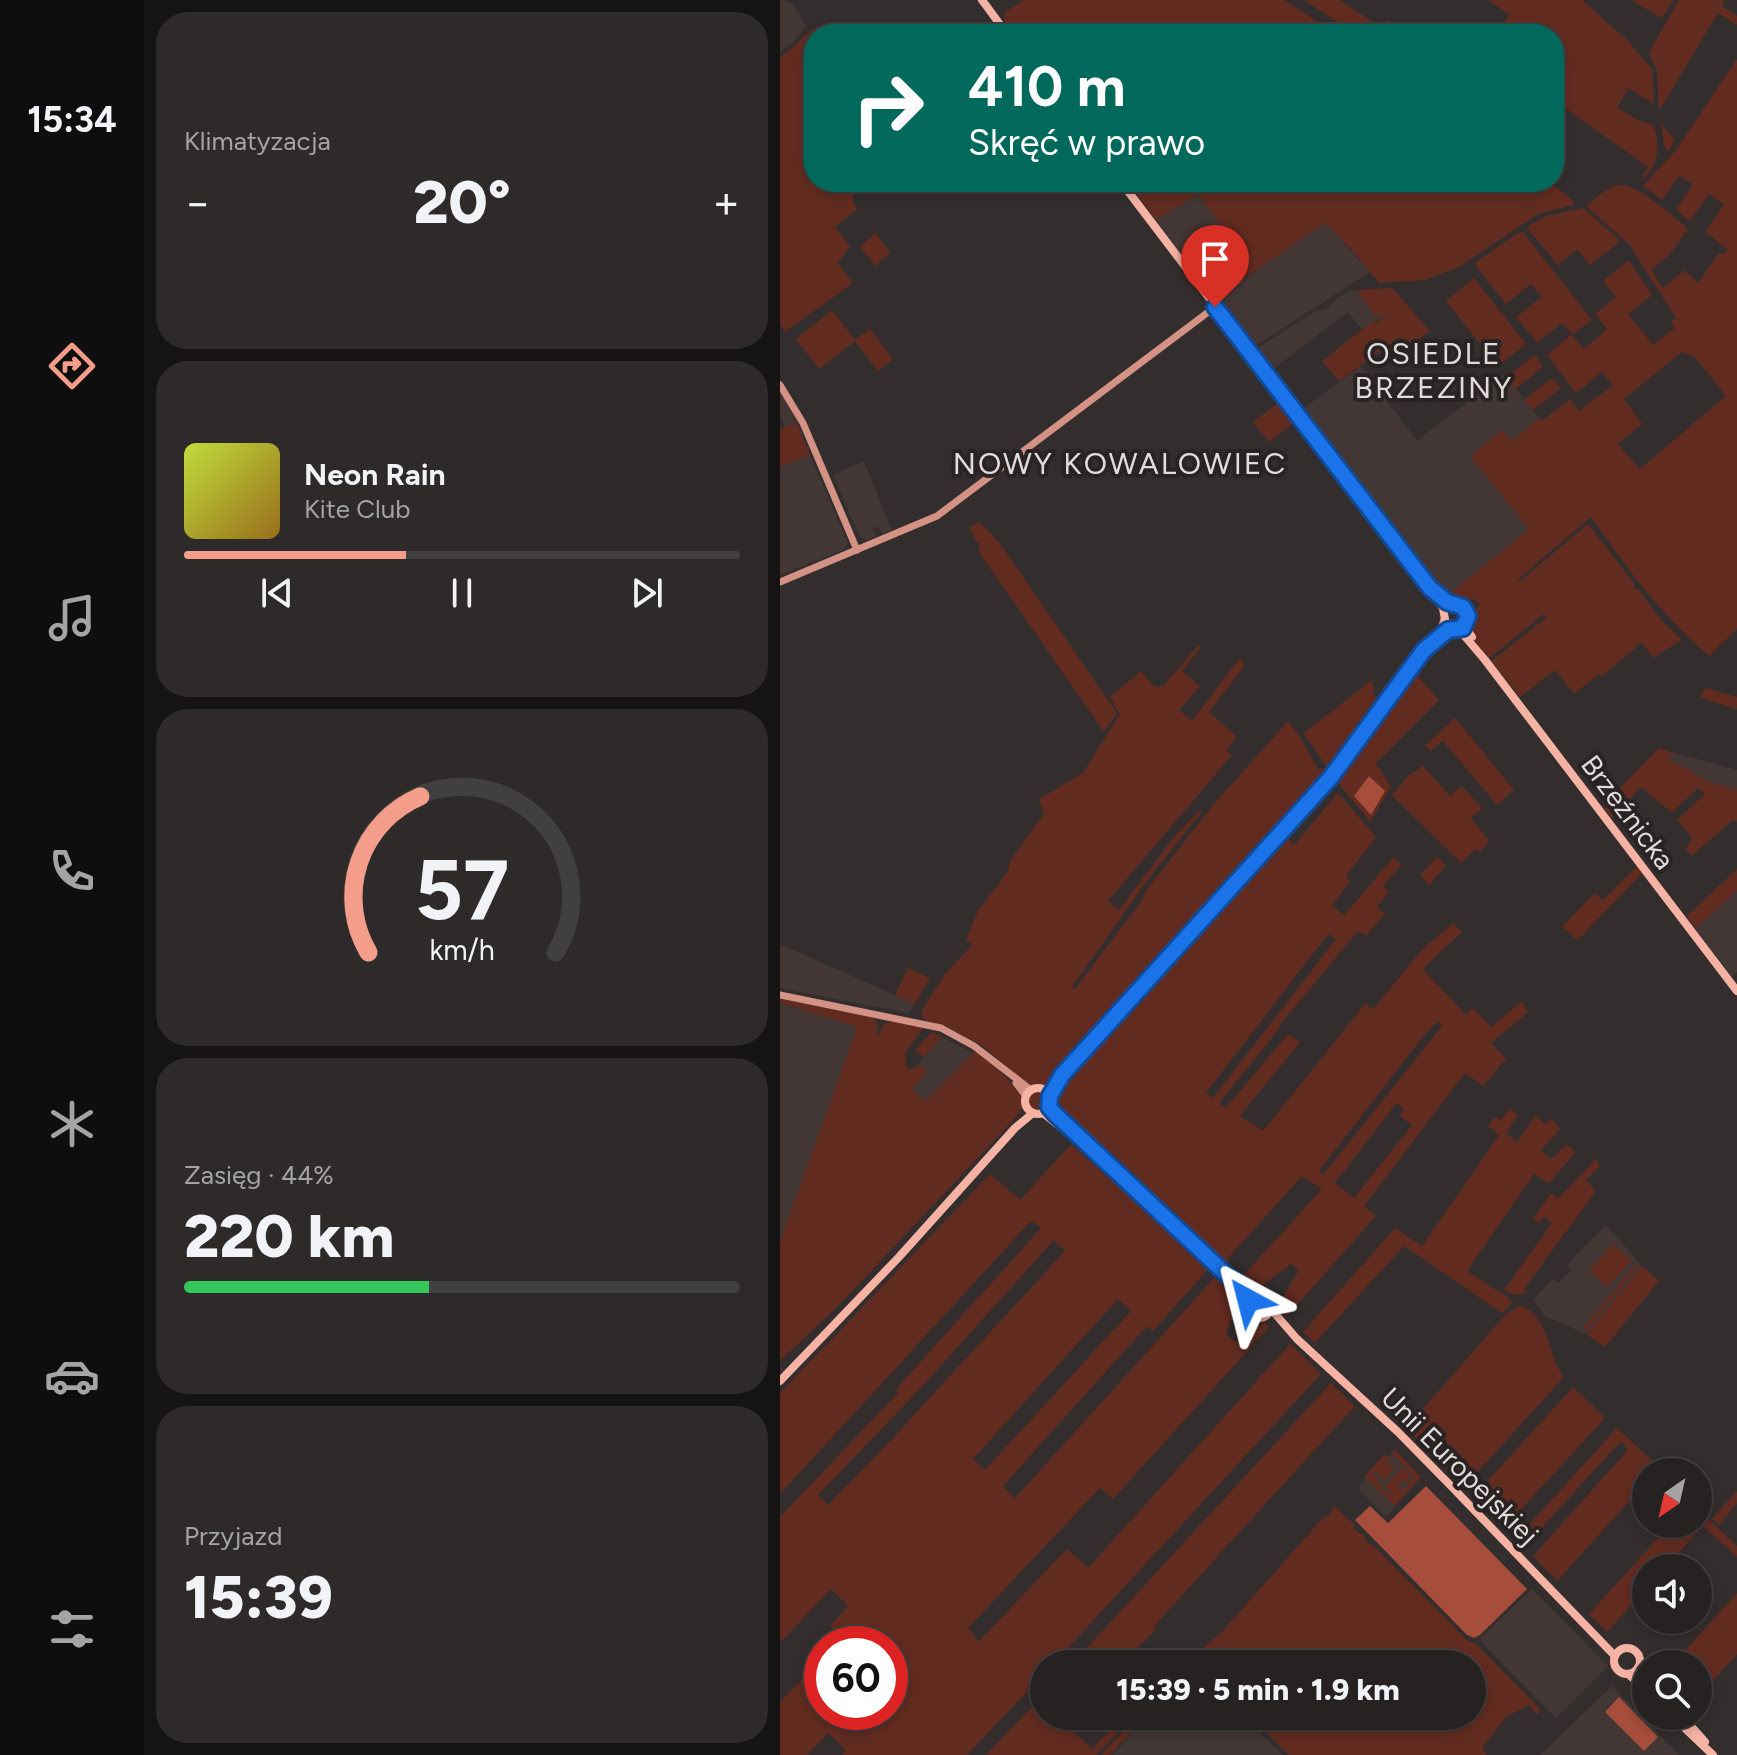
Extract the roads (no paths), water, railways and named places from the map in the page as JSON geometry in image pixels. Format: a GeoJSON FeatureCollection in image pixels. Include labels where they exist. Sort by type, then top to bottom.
{"type":"FeatureCollection","features":[{"type":"Feature","properties":{"kind":"main road"},"geometry":{"type":"LineString","coordinates":[[982,0],[1000,24]]}},
{"type":"Feature","properties":{"kind":"main road"},"geometry":{"type":"LineString","coordinates":[[1129,192],[1431,590],[1442,606],[1446,625],[1455,630],[1467,623],[1466,610],[1447,602],[1431,590]]}},
{"type":"Feature","properties":{"kind":"main road"},"geometry":{"type":"LineString","coordinates":[[1444,617],[1447,609],[1455,605]]}},
{"type":"Feature","properties":{"kind":"main road","name":"Brzeźnicka"},"geometry":{"type":"LineString","coordinates":[[1467,623],[1467,630],[1485,660]]}},
{"type":"Feature","properties":{"kind":"main road","name":"Brzeźnicka"},"geometry":{"type":"LineString","coordinates":[[1455,630],[1465,636],[1485,660],[1737,991]]}},
{"type":"Feature","properties":{"kind":"main road"},"geometry":{"type":"LineString","coordinates":[[1030,1111],[1028,1093],[1047,1093],[1046,1110]]}},
{"type":"Feature","properties":{"kind":"main road"},"geometry":{"type":"LineString","coordinates":[[780,1381],[899,1257],[1030,1111],[1046,1110],[1251,1297],[1267,1295],[1271,1309],[1263,1317],[1255,1317],[1249,1312],[1251,1297]]}},
{"type":"Feature","properties":{"kind":"main road","name":"Unii Europejskiej"},"geometry":{"type":"LineString","coordinates":[[1271,1309],[1297,1339]]}},
{"type":"Feature","properties":{"kind":"main road","name":"Unii Europejskiej"},"geometry":{"type":"LineString","coordinates":[[1263,1317],[1297,1339],[1398,1432],[1618,1652]]}},
{"type":"Feature","properties":{"kind":"main road"},"geometry":{"type":"LineString","coordinates":[[1632,1650],[1628,1648],[1618,1652],[1616,1668],[1632,1678]]}},
{"type":"Feature","properties":{"kind":"main road"},"geometry":{"type":"LineString","coordinates":[[1628,1674],[1632,1672]]}},
{"type":"Feature","properties":{"kind":"main road"},"geometry":{"type":"LineString","coordinates":[[1687,1730],[1714,1755]]}},
{"type":"Feature","properties":{"kind":"main road"},"geometry":{"type":"LineString","coordinates":[[1693,1730],[1714,1755]]}},
{"type":"Feature","properties":{"kind":"street"},"geometry":{"type":"LineString","coordinates":[[780,582],[943,512],[1215,307]]}},
{"type":"Feature","properties":{"kind":"street"},"geometry":{"type":"LineString","coordinates":[[780,385],[803,423],[857,550]]}},
{"type":"Feature","properties":{"kind":"street"},"geometry":{"type":"LineString","coordinates":[[1047,1093],[1331,777],[1442,626],[1444,617]]}},
{"type":"Feature","properties":{"kind":"street"},"geometry":{"type":"LineString","coordinates":[[1424,650],[1444,633],[1455,630]]}},
{"type":"Feature","properties":{"kind":"street"},"geometry":{"type":"LineString","coordinates":[[780,995],[941,1028],[974,1046],[1028,1093]]}},
{"type":"Feature","properties":{"kind":"district","name":"OSIEDLE BRZEZINY"},"geometry":{"type":"Point","coordinates":[1434,370]}},
{"type":"Feature","properties":{"kind":"district","name":"NOWY KOWALOWIEC"},"geometry":{"type":"Point","coordinates":[1120,463]}}]}
